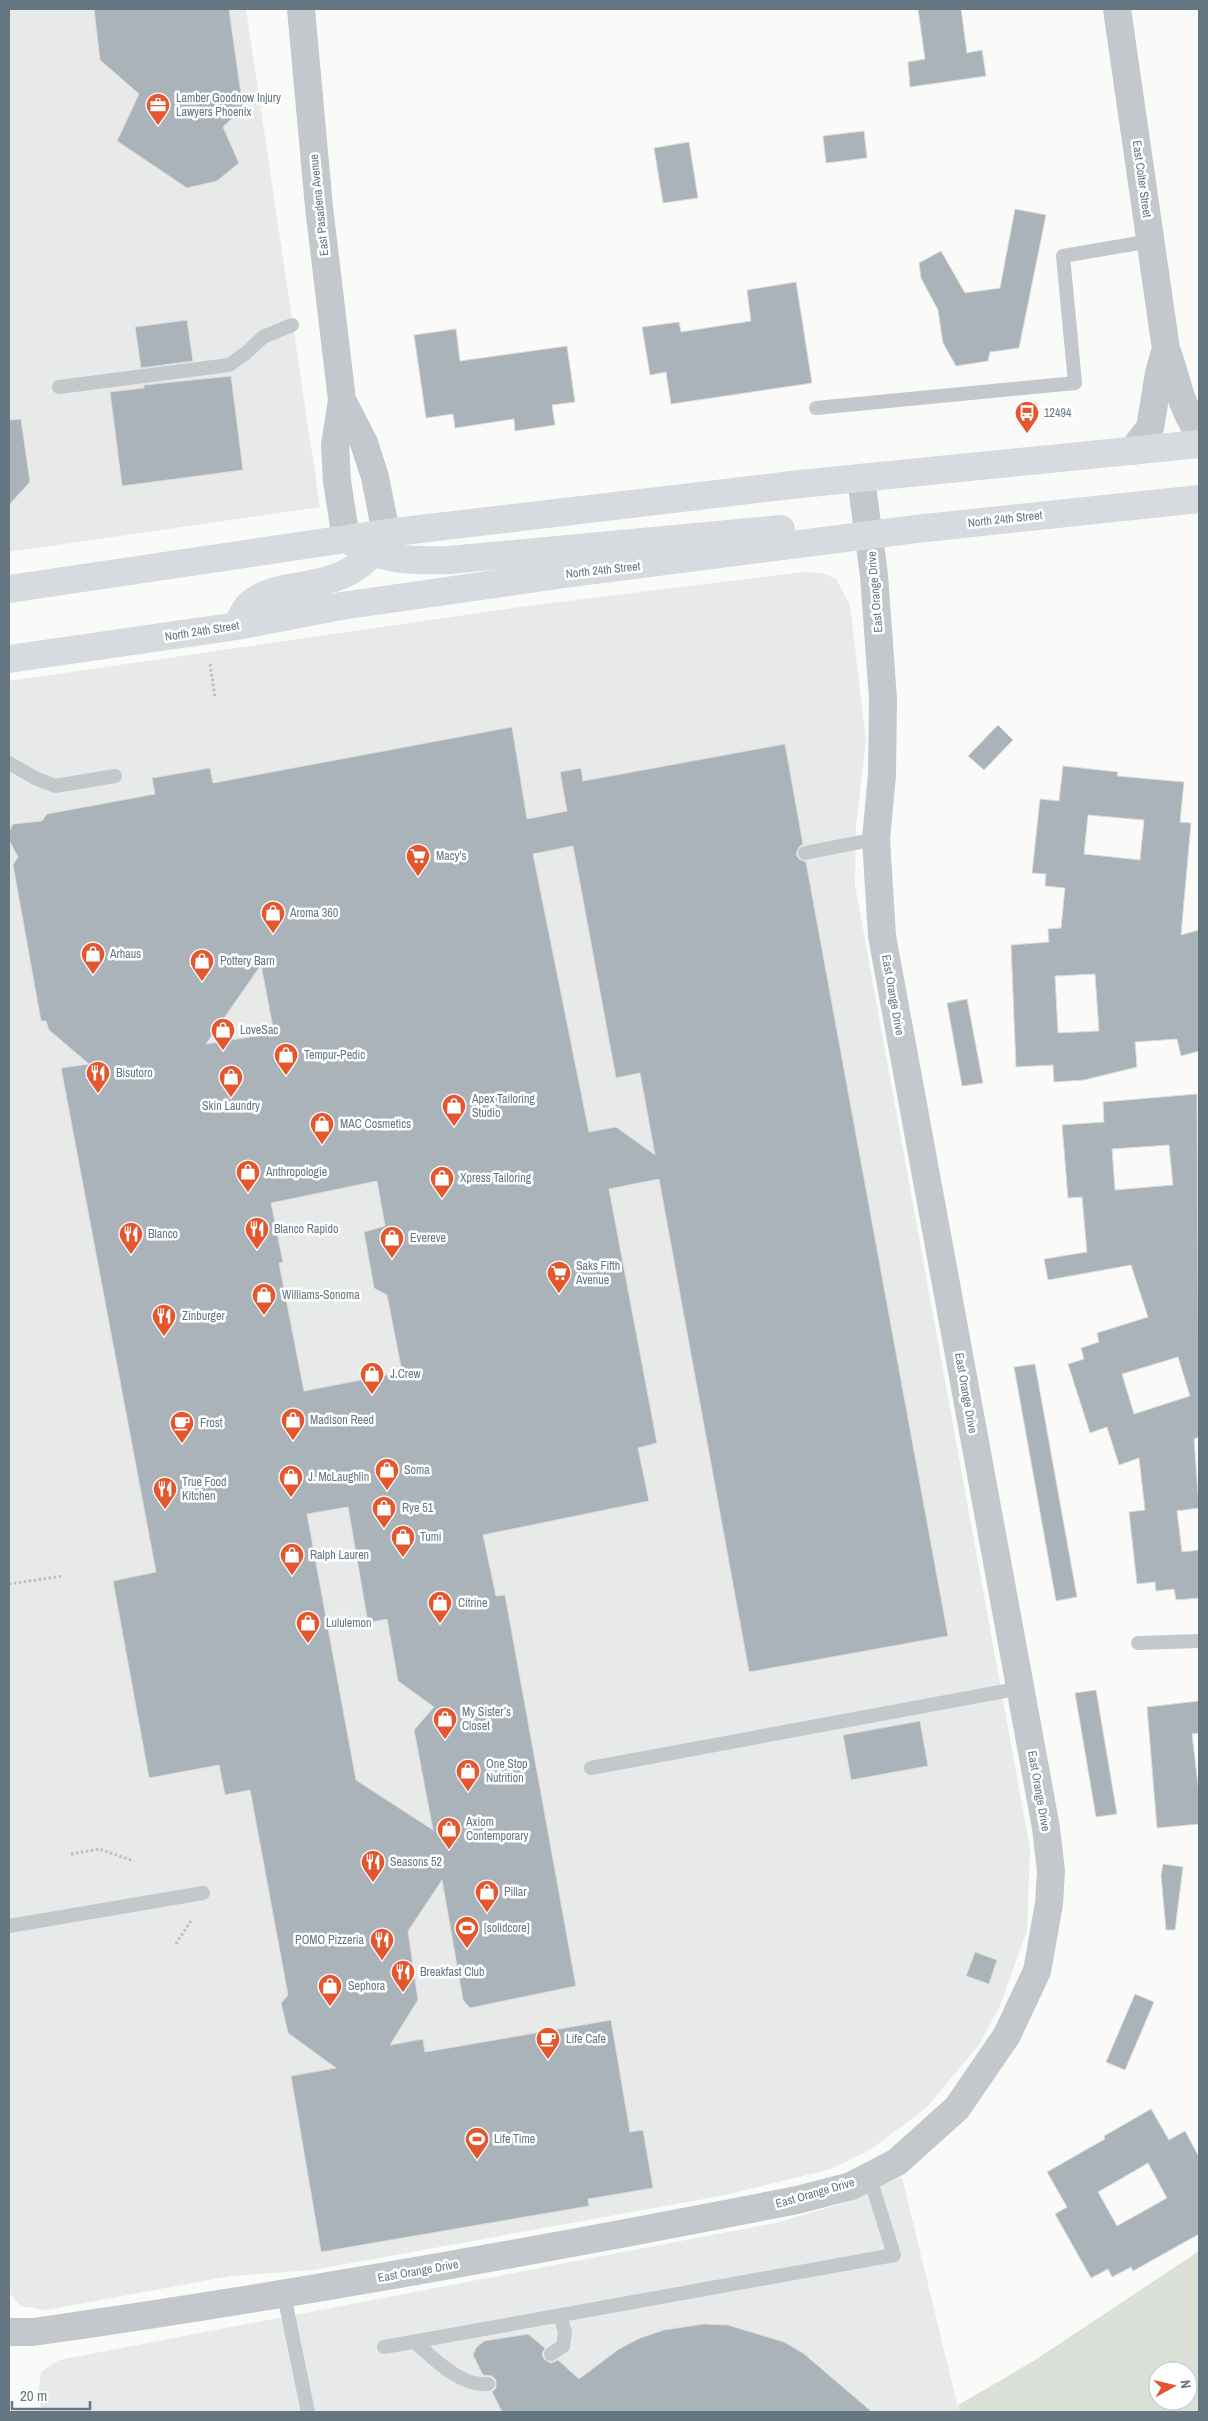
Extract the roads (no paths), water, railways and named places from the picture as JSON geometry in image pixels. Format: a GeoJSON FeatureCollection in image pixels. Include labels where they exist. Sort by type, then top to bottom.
{"type":"FeatureCollection","features":[{"type":"Feature","properties":{"kind":"main road"},"geometry":{"type":"LineString","coordinates":[[9,589],[346,539],[379,543],[861,478],[1199,444]]}},
{"type":"Feature","properties":{"kind":"main road","name":"North 24th Street"},"geometry":{"type":"LineString","coordinates":[[9,659],[237,626],[341,606],[869,535],[1199,498]]}},
{"type":"Feature","properties":{"kind":"main road"},"geometry":{"type":"LineString","coordinates":[[379,543],[406,560],[449,560],[817,526],[869,535]]}},
{"type":"Feature","properties":{"kind":"main road"},"geometry":{"type":"LineString","coordinates":[[237,626],[244,611],[254,601],[265,595],[335,580],[357,567],[379,543]]}},
{"type":"Feature","properties":{"kind":"street","name":"East Pasadena Avenue"},"geometry":{"type":"LineString","coordinates":[[301,9],[317,185],[342,400],[335,445],[338,490],[346,539]]}},
{"type":"Feature","properties":{"kind":"street","name":"East Colter Street"},"geometry":{"type":"LineString","coordinates":[[1117,9],[1166,349],[1176,375],[1180,400],[1195,427],[1199,430]]}},
{"type":"Feature","properties":{"kind":"street","name":"East Colter Street"},"geometry":{"type":"LineString","coordinates":[[1132,451],[1150,428],[1159,373],[1166,349]]}},
{"type":"Feature","properties":{"kind":"street","name":"East Pasadena Avenue"},"geometry":{"type":"LineString","coordinates":[[342,400],[364,443],[375,477],[379,543]]}},
{"type":"Feature","properties":{"kind":"street","name":"East Orange Drive"},"geometry":{"type":"LineString","coordinates":[[9,2332],[33,2332],[284,2295],[797,2200],[851,2186],[897,2162],[957,2108],[1007,2035],[1037,1971],[1048,1904],[1051,1871],[1046,1828],[882,936],[876,839],[882,775],[884,699],[869,535],[861,478]]}},
{"type":"Feature","properties":{"kind":"lane"},"geometry":{"type":"LineString","coordinates":[[816,408],[1076,383],[1063,256],[1151,241]]}},
{"type":"Feature","properties":{"kind":"lane"},"geometry":{"type":"LineString","coordinates":[[59,387],[229,365],[246,353],[263,337],[292,325]]}},
{"type":"Feature","properties":{"kind":"lane"},"geometry":{"type":"LineString","coordinates":[[9,763],[37,780],[55,786],[115,776]]}},
{"type":"Feature","properties":{"kind":"lane"},"geometry":{"type":"LineString","coordinates":[[805,853],[876,839]]}},
{"type":"Feature","properties":{"kind":"lane"},"geometry":{"type":"LineString","coordinates":[[1138,1643],[1199,1641]]}},
{"type":"Feature","properties":{"kind":"lane"},"geometry":{"type":"LineString","coordinates":[[591,1768],[1021,1688]]}},
{"type":"Feature","properties":{"kind":"lane"},"geometry":{"type":"LineString","coordinates":[[9,1926],[203,1893]]}},
{"type":"Feature","properties":{"kind":"lane"},"geometry":{"type":"LineString","coordinates":[[384,2347],[894,2255],[870,2175]]}},
{"type":"Feature","properties":{"kind":"lane"},"geometry":{"type":"LineString","coordinates":[[284,2295],[308,2412]]}},
{"type":"Feature","properties":{"kind":"lane"},"geometry":{"type":"LineString","coordinates":[[551,2354],[563,2346],[564,2332],[560,2316]]}},
{"type":"Feature","properties":{"kind":"lane"},"geometry":{"type":"LineString","coordinates":[[415,2342],[448,2370],[477,2386],[488,2384]]}},
{"type":"Feature","properties":{"kind":"place","name":"Lamber Goodnow Injury Lawyers Phoenix"},"geometry":{"type":"Point","coordinates":[158,126]}},
{"type":"Feature","properties":{"kind":"place","name":"12494"},"geometry":{"type":"Point","coordinates":[1027,434]}},
{"type":"Feature","properties":{"kind":"place","name":"Macy's"},"geometry":{"type":"Point","coordinates":[418,877]}},
{"type":"Feature","properties":{"kind":"place","name":"Aroma 360"},"geometry":{"type":"Point","coordinates":[273,934]}},
{"type":"Feature","properties":{"kind":"place","name":"Arhaus"},"geometry":{"type":"Point","coordinates":[93,975]}},
{"type":"Feature","properties":{"kind":"place","name":"Pottery Barn"},"geometry":{"type":"Point","coordinates":[202,982]}},
{"type":"Feature","properties":{"kind":"place","name":"LoveSac"},"geometry":{"type":"Point","coordinates":[223,1051]}},
{"type":"Feature","properties":{"kind":"place","name":"Tempur-Pedic"},"geometry":{"type":"Point","coordinates":[286,1076]}},
{"type":"Feature","properties":{"kind":"place","name":"Bisutoro"},"geometry":{"type":"Point","coordinates":[98,1094]}},
{"type":"Feature","properties":{"kind":"place","name":"Skin Laundry"},"geometry":{"type":"Point","coordinates":[231,1098]}},
{"type":"Feature","properties":{"kind":"place","name":"Apex Tailoring Studio"},"geometry":{"type":"Point","coordinates":[454,1127]}},
{"type":"Feature","properties":{"kind":"place","name":"MAC Cosmetics"},"geometry":{"type":"Point","coordinates":[322,1145]}},
{"type":"Feature","properties":{"kind":"place","name":"Anthropologie"},"geometry":{"type":"Point","coordinates":[248,1193]}},
{"type":"Feature","properties":{"kind":"place","name":"Xpress Tailoring"},"geometry":{"type":"Point","coordinates":[442,1199]}},
{"type":"Feature","properties":{"kind":"place","name":"Blanco Rapido"},"geometry":{"type":"Point","coordinates":[257,1250]}},
{"type":"Feature","properties":{"kind":"place","name":"Blanco"},"geometry":{"type":"Point","coordinates":[131,1255]}},
{"type":"Feature","properties":{"kind":"place","name":"Evereve"},"geometry":{"type":"Point","coordinates":[392,1259]}},
{"type":"Feature","properties":{"kind":"place","name":"Saks Fifth Avenue"},"geometry":{"type":"Point","coordinates":[559,1294]}},
{"type":"Feature","properties":{"kind":"place","name":"Williams-Sonoma"},"geometry":{"type":"Point","coordinates":[264,1316]}},
{"type":"Feature","properties":{"kind":"place","name":"Zinburger"},"geometry":{"type":"Point","coordinates":[164,1337]}},
{"type":"Feature","properties":{"kind":"place","name":"J.Crew"},"geometry":{"type":"Point","coordinates":[372,1395]}},
{"type":"Feature","properties":{"kind":"place","name":"Madison Reed"},"geometry":{"type":"Point","coordinates":[293,1441]}},
{"type":"Feature","properties":{"kind":"place","name":"Frost"},"geometry":{"type":"Point","coordinates":[182,1444]}},
{"type":"Feature","properties":{"kind":"place","name":"Soma"},"geometry":{"type":"Point","coordinates":[387,1491]}},
{"type":"Feature","properties":{"kind":"place","name":"J. McLaughlin"},"geometry":{"type":"Point","coordinates":[291,1498]}},
{"type":"Feature","properties":{"kind":"place","name":"True Food Kitchen"},"geometry":{"type":"Point","coordinates":[165,1510]}},
{"type":"Feature","properties":{"kind":"place","name":"Rye 51"},"geometry":{"type":"Point","coordinates":[384,1529]}},
{"type":"Feature","properties":{"kind":"place","name":"Tumi"},"geometry":{"type":"Point","coordinates":[403,1558]}},
{"type":"Feature","properties":{"kind":"place","name":"Ralph Lauren"},"geometry":{"type":"Point","coordinates":[292,1576]}},
{"type":"Feature","properties":{"kind":"place","name":"Citrine"},"geometry":{"type":"Point","coordinates":[440,1624]}},
{"type":"Feature","properties":{"kind":"place","name":"Lululemon"},"geometry":{"type":"Point","coordinates":[308,1644]}},
{"type":"Feature","properties":{"kind":"place","name":"My Sister’s Closet"},"geometry":{"type":"Point","coordinates":[445,1740]}},
{"type":"Feature","properties":{"kind":"place","name":"One Stop Nutrition"},"geometry":{"type":"Point","coordinates":[468,1792]}},
{"type":"Feature","properties":{"kind":"place","name":"Axiom Contemporary"},"geometry":{"type":"Point","coordinates":[449,1850]}},
{"type":"Feature","properties":{"kind":"place","name":"Seasons 52"},"geometry":{"type":"Point","coordinates":[373,1883]}},
{"type":"Feature","properties":{"kind":"place","name":"Pillar"},"geometry":{"type":"Point","coordinates":[487,1913]}},
{"type":"Feature","properties":{"kind":"place","name":"[solidcore]"},"geometry":{"type":"Point","coordinates":[467,1949]}},
{"type":"Feature","properties":{"kind":"place","name":"POMO Pizzeria"},"geometry":{"type":"Point","coordinates":[382,1961]}},
{"type":"Feature","properties":{"kind":"place","name":"Breakfast Club"},"geometry":{"type":"Point","coordinates":[403,1993]}},
{"type":"Feature","properties":{"kind":"place","name":"Sephora"},"geometry":{"type":"Point","coordinates":[330,2007]}},
{"type":"Feature","properties":{"kind":"place","name":"Life Cafe"},"geometry":{"type":"Point","coordinates":[548,2060]}},
{"type":"Feature","properties":{"kind":"place","name":"Life Time"},"geometry":{"type":"Point","coordinates":[477,2160]}}]}
